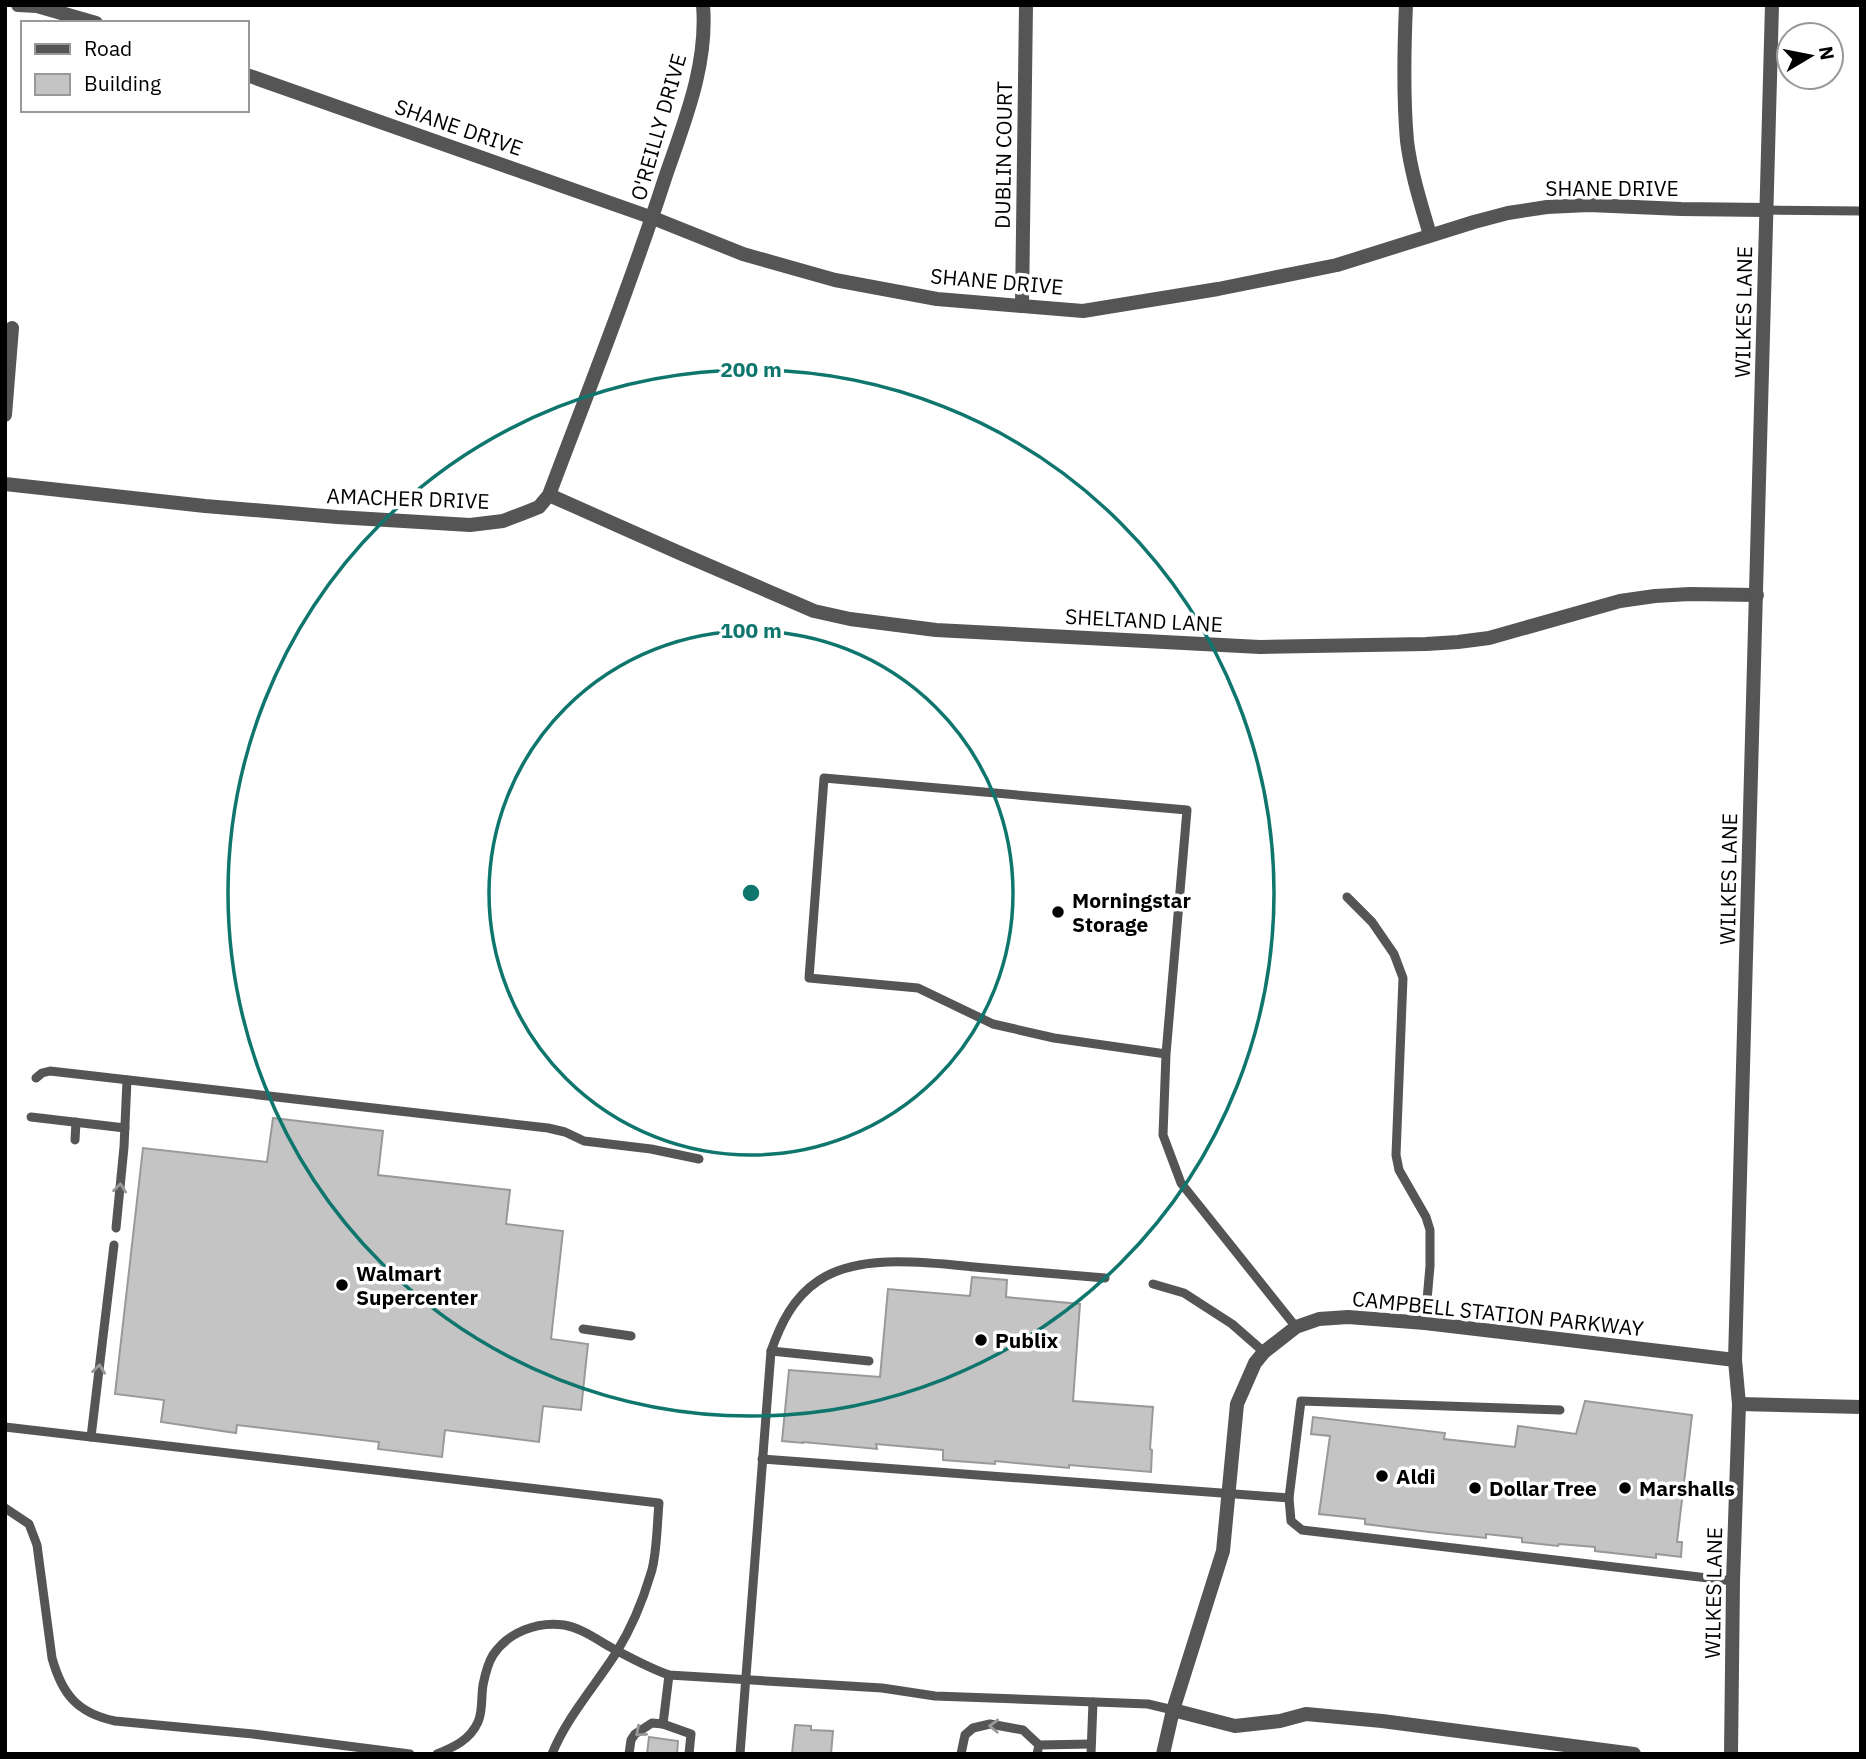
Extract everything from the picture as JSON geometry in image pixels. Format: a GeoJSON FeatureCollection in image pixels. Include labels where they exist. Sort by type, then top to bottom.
{"type":"FeatureCollection","features":[{"type":"Feature","properties":{"kind":"street"},"geometry":{"type":"LineString","coordinates":[[18,5],[37,6],[89,21]]}},
{"type":"Feature","properties":{"kind":"street","name":"O'REILLY DRIVE"},"geometry":{"type":"LineString","coordinates":[[653,218],[701,65],[704,5]]}},
{"type":"Feature","properties":{"kind":"street","name":"DUBLIN COURT"},"geometry":{"type":"LineString","coordinates":[[1022,306],[1026,5]]}},
{"type":"Feature","properties":{"kind":"street"},"geometry":{"type":"LineString","coordinates":[[1406,5],[1404,96],[1408,143],[1416,187],[1430,235]]}},
{"type":"Feature","properties":{"kind":"street","name":"WILKES LANE"},"geometry":{"type":"LineString","coordinates":[[1731,1754],[1739,1404],[1735,1360],[1772,5]]}},
{"type":"Feature","properties":{"kind":"street","name":"SHANE DRIVE"},"geometry":{"type":"LineString","coordinates":[[248,75],[653,218],[743,254],[835,280],[937,299],[1083,310],[1218,289],[1337,265],[1508,213],[1547,207],[1589,205],[1766,210]]}},
{"type":"Feature","properties":{"kind":"street"},"geometry":{"type":"LineString","coordinates":[[549,495],[653,218]]}},
{"type":"Feature","properties":{"kind":"street"},"geometry":{"type":"LineString","coordinates":[[5,415],[12,328]]}},
{"type":"Feature","properties":{"kind":"street","name":"AMACHER DRIVE"},"geometry":{"type":"LineString","coordinates":[[5,484],[219,507],[470,525],[503,521],[539,507],[549,495]]}},
{"type":"Feature","properties":{"kind":"street","name":"SHELTAND LANE"},"geometry":{"type":"LineString","coordinates":[[549,495],[814,611],[850,619],[936,630],[1260,647],[1426,644],[1489,638],[1632,599],[1690,594],[1757,595]]}},
{"type":"Feature","properties":{"kind":"street","name":"CAMPBELL STATION PARKWAY"},"geometry":{"type":"LineString","coordinates":[[1163,1754],[1173,1710],[1223,1551],[1237,1404],[1255,1363],[1264,1352],[1296,1327],[1319,1319],[1348,1317],[1425,1323],[1735,1360]]}},
{"type":"Feature","properties":{"kind":"street"},"geometry":{"type":"LineString","coordinates":[[1739,1404],[1861,1408]]}},
{"type":"Feature","properties":{"kind":"street"},"geometry":{"type":"LineString","coordinates":[[1173,1710],[1234,1726],[1280,1721],[1306,1714],[1382,1721],[1536,1748],[1634,1754]]}},
{"type":"Feature","properties":{"kind":"lane"},"geometry":{"type":"LineString","coordinates":[[1766,210],[1861,211]]}},
{"type":"Feature","properties":{"kind":"lane"},"geometry":{"type":"LineString","coordinates":[[1166,1054],[1054,1038],[993,1024],[918,988],[809,978],[824,778],[1187,810],[1166,1054],[1163,1135],[1181,1183],[1296,1327]]}},
{"type":"Feature","properties":{"kind":"lane"},"geometry":{"type":"LineString","coordinates":[[1348,897],[1372,922],[1394,954],[1402,978],[1396,1155],[1399,1170],[1426,1217],[1430,1230],[1425,1323]]}},
{"type":"Feature","properties":{"kind":"lane"},"geometry":{"type":"LineString","coordinates":[[36,1078],[50,1071],[548,1128],[584,1141],[651,1149],[699,1159]]}},
{"type":"Feature","properties":{"kind":"lane"},"geometry":{"type":"LineString","coordinates":[[116,1228],[127,1080]]}},
{"type":"Feature","properties":{"kind":"lane"},"geometry":{"type":"LineString","coordinates":[[31,1117],[125,1128]]}},
{"type":"Feature","properties":{"kind":"lane"},"geometry":{"type":"LineString","coordinates":[[75,1140],[76,1122]]}},
{"type":"Feature","properties":{"kind":"lane"},"geometry":{"type":"LineString","coordinates":[[91,1437],[114,1245]]}},
{"type":"Feature","properties":{"kind":"lane"},"geometry":{"type":"LineString","coordinates":[[740,1754],[771,1351],[790,1308],[819,1280],[838,1270],[857,1265],[902,1261],[1105,1278]]}},
{"type":"Feature","properties":{"kind":"lane"},"geometry":{"type":"LineString","coordinates":[[1153,1284],[1184,1293],[1232,1324],[1264,1352]]}},
{"type":"Feature","properties":{"kind":"lane"},"geometry":{"type":"LineString","coordinates":[[583,1329],[631,1336]]}},
{"type":"Feature","properties":{"kind":"lane"},"geometry":{"type":"LineString","coordinates":[[771,1351],[869,1361]]}},
{"type":"Feature","properties":{"kind":"lane"},"geometry":{"type":"LineString","coordinates":[[1560,1410],[1301,1401],[1289,1498],[1291,1521],[1303,1530],[1733,1581]]}},
{"type":"Feature","properties":{"kind":"lane"},"geometry":{"type":"LineString","coordinates":[[5,1427],[659,1503],[652,1571],[633,1618],[617,1651],[571,1718],[552,1754]]}},
{"type":"Feature","properties":{"kind":"lane"},"geometry":{"type":"LineString","coordinates":[[762,1459],[1289,1498]]}},
{"type":"Feature","properties":{"kind":"lane"},"geometry":{"type":"LineString","coordinates":[[5,1508],[29,1524],[37,1545],[56,1674],[75,1703],[88,1712],[115,1721],[253,1734],[410,1754]]}},
{"type":"Feature","properties":{"kind":"lane"},"geometry":{"type":"LineString","coordinates":[[437,1754],[460,1744],[479,1721],[483,1685],[492,1656],[510,1637],[533,1626],[548,1624],[579,1629],[648,1668],[670,1675],[882,1688],[935,1696],[1148,1704],[1173,1710]]}},
{"type":"Feature","properties":{"kind":"lane"},"geometry":{"type":"LineString","coordinates":[[663,1724],[670,1675]]}},
{"type":"Feature","properties":{"kind":"lane"},"geometry":{"type":"LineString","coordinates":[[961,1754],[965,1735],[973,1728],[990,1724],[1023,1730],[1038,1749],[1091,1749],[1093,1702]]}},
{"type":"Feature","properties":{"kind":"lane"},"geometry":{"type":"LineString","coordinates":[[629,1754],[631,1740],[635,1734],[652,1723],[691,1734],[689,1754]]}},
{"type":"Feature","properties":{"kind":"building","name":"Walmart Supercenter"},"geometry":{"type":"Polygon","coordinates":[[[273,1118],[383,1131],[378,1175],[510,1190],[506,1224],[563,1231],[551,1339],[588,1344],[581,1410],[543,1406],[539,1442],[445,1430],[442,1457],[378,1449],[379,1442],[237,1425],[236,1433],[161,1422],[164,1400],[115,1394],[143,1148],[267,1162],[273,1118]]]}},
{"type":"Feature","properties":{"kind":"building","name":"Publix"},"geometry":{"type":"Polygon","coordinates":[[[972,1277],[1007,1280],[1006,1297],[1080,1304],[1073,1401],[1153,1407],[1151,1472],[1069,1465],[1069,1468],[995,1461],[995,1464],[943,1460],[943,1450],[876,1444],[877,1449],[782,1441],[789,1370],[880,1377],[888,1289],[970,1296],[972,1277]]]}},
{"type":"Feature","properties":{"kind":"building"},"geometry":{"type":"Polygon","coordinates":[[[1585,1401],[1692,1415],[1677,1542],[1682,1542],[1681,1557],[1656,1554],[1656,1558],[1595,1551],[1595,1547],[1522,1542],[1522,1538],[1486,1534],[1486,1538],[1429,1532],[1365,1524],[1365,1519],[1319,1514],[1330,1436],[1311,1434],[1313,1417],[1445,1433],[1444,1439],[1515,1447],[1518,1426],[1576,1434],[1585,1401]]]}},
{"type":"Feature","properties":{"kind":"building"},"geometry":{"type":"Polygon","coordinates":[[[795,1725],[811,1726],[811,1730],[833,1731],[831,1754],[792,1754],[795,1725]]]}},
{"type":"Feature","properties":{"kind":"building"},"geometry":{"type":"Polygon","coordinates":[[[649,1737],[678,1741],[677,1754],[647,1754],[649,1737]]]}},
{"type":"Feature","properties":{"kind":"place","name":"Morningstar Storage"},"geometry":{"type":"Point","coordinates":[1058,912]}},
{"type":"Feature","properties":{"kind":"place","name":"Walmart Supercenter"},"geometry":{"type":"Point","coordinates":[342,1285]}},
{"type":"Feature","properties":{"kind":"place","name":"Publix"},"geometry":{"type":"Point","coordinates":[981,1340]}},
{"type":"Feature","properties":{"kind":"place","name":"Aldi"},"geometry":{"type":"Point","coordinates":[1382,1476]}},
{"type":"Feature","properties":{"kind":"place","name":"Dollar Tree"},"geometry":{"type":"Point","coordinates":[1475,1488]}},
{"type":"Feature","properties":{"kind":"place","name":"Marshalls"},"geometry":{"type":"Point","coordinates":[1625,1488]}}]}
